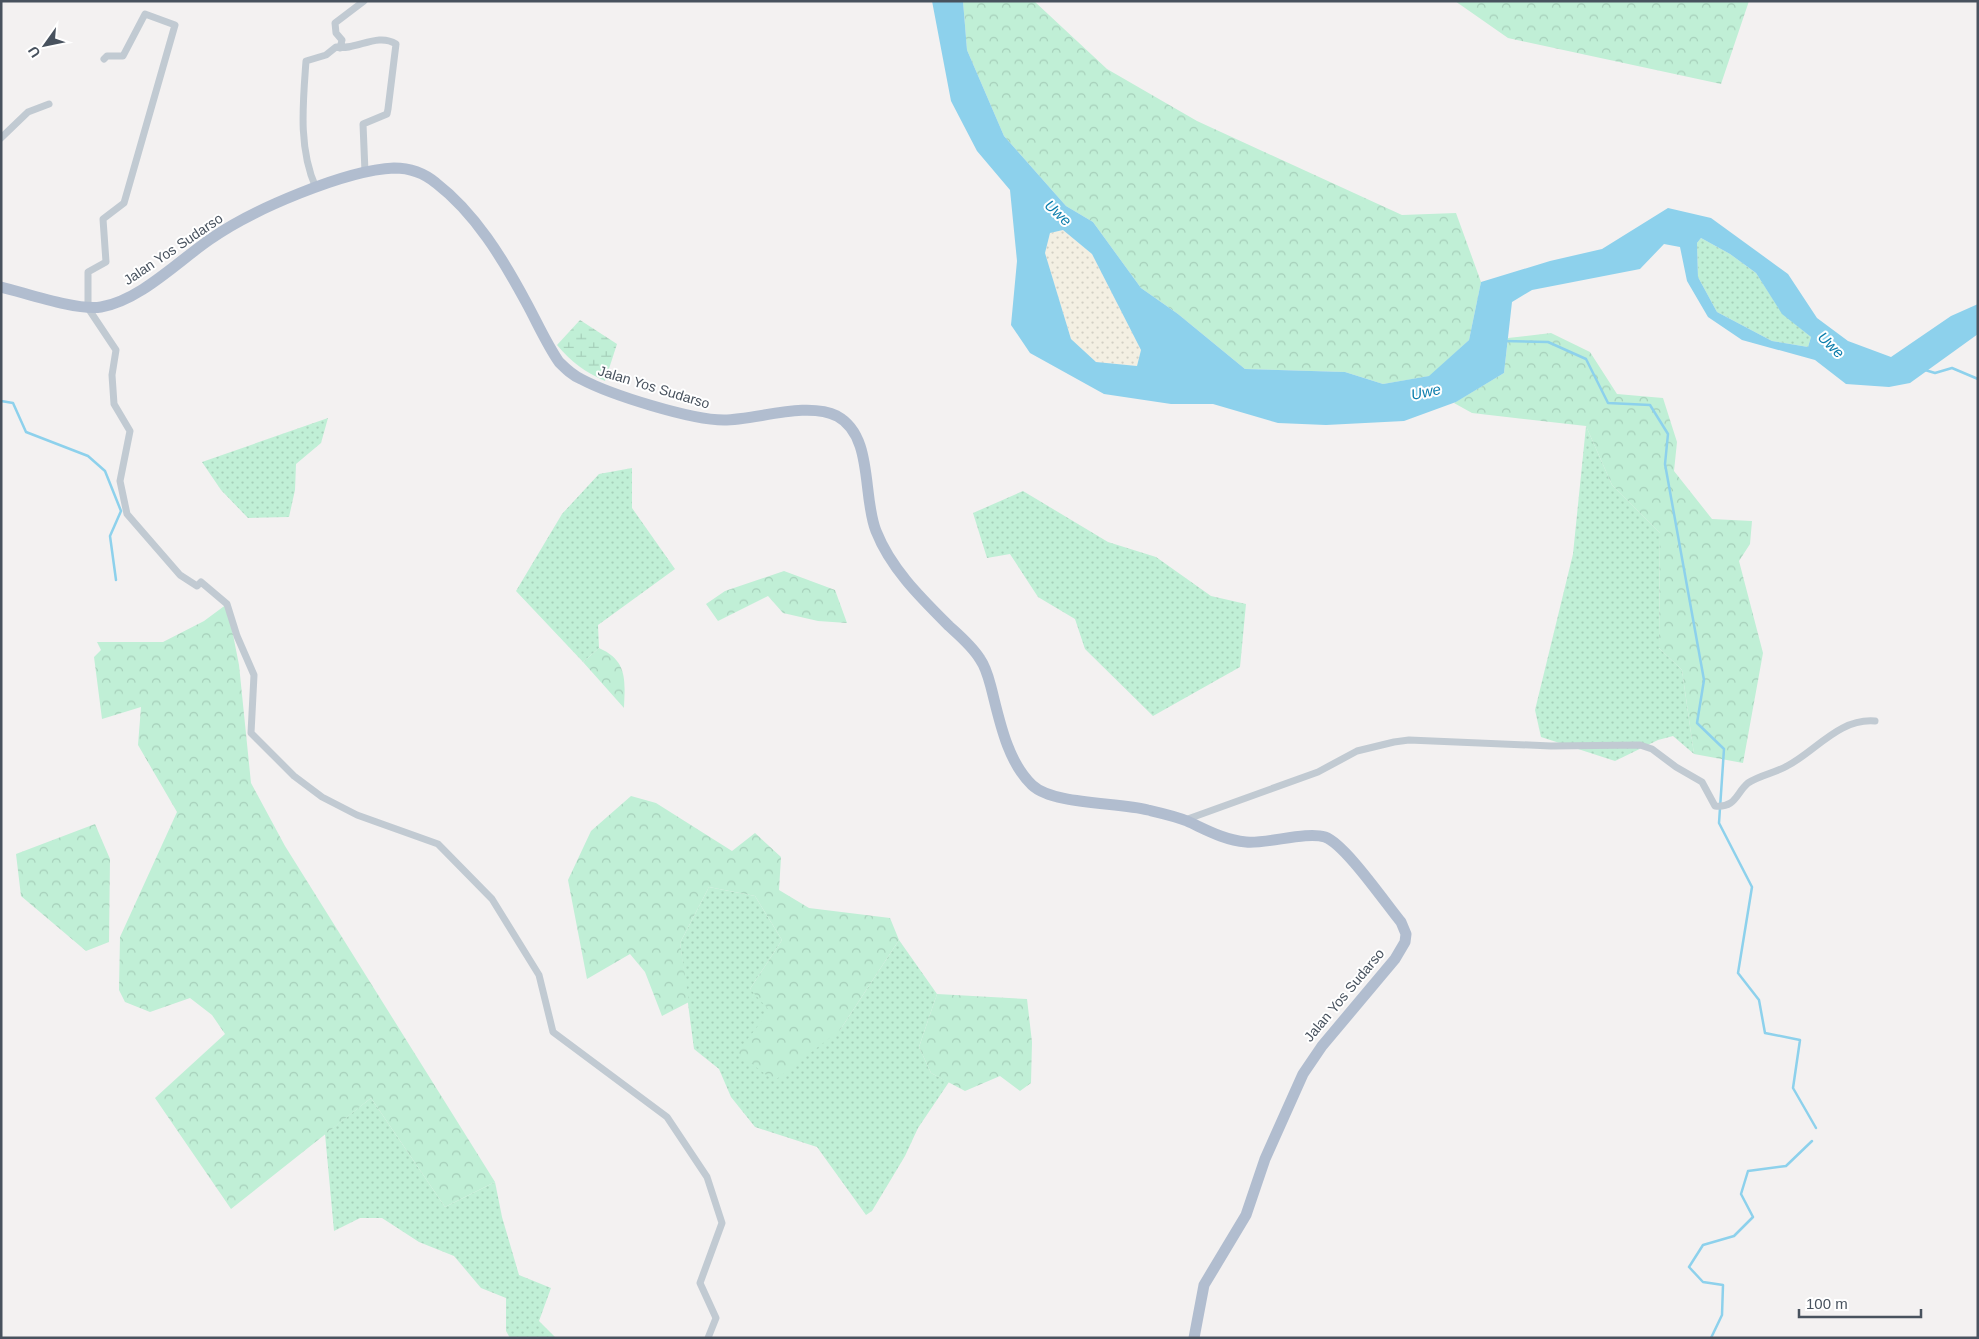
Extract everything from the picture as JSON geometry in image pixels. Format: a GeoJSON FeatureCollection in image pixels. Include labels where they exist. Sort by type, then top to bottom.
{"type":"FeatureCollection","features":[{"type":"Feature","properties":{"kind":"main road","name":"Jalan Yos Sudarso"},"geometry":{"type":"LineString","coordinates":[[1,287],[88,308],[108,305],[129,298],[213,237],[275,204],[365,172],[394,168],[418,171],[444,190],[482,231],[507,269],[559,362],[568,371],[582,380],[633,399],[703,419],[725,420],[804,411],[822,411],[835,415],[844,421],[860,444],[869,511],[876,532],[892,560],[916,594],[981,660],[1006,741],[1018,767],[1035,788],[1053,796],[1146,809],[1185,821],[1218,836],[1249,842],[1313,836],[1328,839],[1341,848],[1401,922],[1406,934],[1405,942],[1395,959],[1322,1046],[1303,1074],[1265,1159],[1246,1215],[1207,1276],[1198,1310],[1194,1338]]}},
{"type":"Feature","properties":{"kind":"street"},"geometry":{"type":"LineString","coordinates":[[340,48],[342,40],[336,33],[335,23],[364,1]]}},
{"type":"Feature","properties":{"kind":"street"},"geometry":{"type":"LineString","coordinates":[[104,59],[107,56],[123,56],[145,14],[175,25],[124,203],[103,219],[106,262],[88,272],[88,308],[116,350],[112,375],[114,404],[130,431],[120,481],[127,514],[180,575],[197,586],[201,582],[227,604],[236,636],[254,675],[251,733],[294,776],[322,797],[357,815],[438,844],[492,899],[539,975],[553,1032],[667,1117],[707,1177],[722,1223],[700,1283],[716,1318],[708,1338]]}},
{"type":"Feature","properties":{"kind":"street"},"geometry":{"type":"LineString","coordinates":[[316,188],[308,171],[302,131],[306,61],[326,55],[336,47],[346,49],[372,41],[389,39],[396,44],[387,114],[363,124],[365,172]]}},
{"type":"Feature","properties":{"kind":"street"},"geometry":{"type":"LineString","coordinates":[[1,138],[28,112],[49,104]]}},
{"type":"Feature","properties":{"kind":"street"},"geometry":{"type":"LineString","coordinates":[[1185,821],[1318,772],[1357,751],[1379,744],[1409,740],[1552,746],[1640,745],[1652,749],[1676,767],[1699,779],[1714,804],[1720,806],[1735,801],[1746,785],[1792,763],[1838,730],[1855,723],[1875,721]]}},
{"type":"Feature","properties":{"kind":"green space"},"geometry":{"type":"Polygon","coordinates":[[[963,1],[1034,1],[1107,69],[1197,121],[1402,215],[1456,213],[1481,282],[1469,340],[1430,376],[1383,384],[1345,372],[1245,369],[1178,314],[1141,288],[1093,222],[1066,206],[1004,136],[967,50],[963,1]]]}},
{"type":"Feature","properties":{"kind":"green space"},"geometry":{"type":"Polygon","coordinates":[[[1455,1],[1749,1],[1721,84],[1508,38],[1455,1]]]}},
{"type":"Feature","properties":{"kind":"green space"},"geometry":{"type":"Polygon","coordinates":[[[1701,238],[1730,254],[1756,273],[1782,313],[1811,337],[1808,347],[1772,341],[1717,312],[1698,277],[1697,243],[1701,238]]]}},
{"type":"Feature","properties":{"kind":"green space"},"geometry":{"type":"Polygon","coordinates":[[[580,320],[617,344],[605,381],[579,366],[557,345],[580,320]]]}},
{"type":"Feature","properties":{"kind":"green space"},"geometry":{"type":"Polygon","coordinates":[[[1551,333],[1590,352],[1617,394],[1663,398],[1677,442],[1674,471],[1712,519],[1752,521],[1750,544],[1739,561],[1763,653],[1743,763],[1694,754],[1682,670],[1659,648],[1660,533],[1612,485],[1586,426],[1472,413],[1454,403],[1504,373],[1508,338],[1551,333]]]}},
{"type":"Feature","properties":{"kind":"green space"},"geometry":{"type":"Polygon","coordinates":[[[328,418],[321,443],[296,464],[295,490],[289,517],[248,518],[221,490],[202,462],[328,418]]]}},
{"type":"Feature","properties":{"kind":"green space"},"geometry":{"type":"Polygon","coordinates":[[[1586,426],[1612,485],[1660,533],[1659,648],[1682,670],[1694,754],[1673,736],[1658,740],[1615,761],[1541,737],[1535,710],[1573,554],[1586,426]]]}},
{"type":"Feature","properties":{"kind":"green space"},"geometry":{"type":"Polygon","coordinates":[[[632,468],[632,508],[675,569],[598,625],[599,648],[583,662],[516,591],[562,514],[599,474],[632,468]]]}},
{"type":"Feature","properties":{"kind":"green space"},"geometry":{"type":"Polygon","coordinates":[[[1023,491],[1108,542],[1156,557],[1211,596],[1246,604],[1240,667],[1153,716],[1085,649],[1075,619],[1038,597],[1010,554],[987,558],[973,513],[1023,491]]]}},
{"type":"Feature","properties":{"kind":"green space"},"geometry":{"type":"Polygon","coordinates":[[[784,571],[835,590],[847,623],[818,621],[783,613],[768,596],[718,621],[706,604],[725,591],[784,571]]]}},
{"type":"Feature","properties":{"kind":"green space"},"geometry":{"type":"Polygon","coordinates":[[[227,604],[239,665],[251,783],[285,846],[495,1182],[445,1207],[371,1098],[231,1209],[155,1098],[225,1034],[212,1015],[190,998],[150,1012],[125,1002],[119,990],[120,937],[177,812],[138,745],[141,707],[102,719],[94,657],[101,650],[97,642],[163,642],[204,621],[227,604]]]}},
{"type":"Feature","properties":{"kind":"green space"},"geometry":{"type":"Polygon","coordinates":[[[599,648],[615,659],[623,672],[625,689],[624,708],[583,662],[599,648]]]}},
{"type":"Feature","properties":{"kind":"green space"},"geometry":{"type":"Polygon","coordinates":[[[631,796],[656,803],[732,851],[755,833],[781,857],[779,890],[809,908],[890,918],[899,940],[840,1030],[774,1081],[737,1052],[770,1011],[750,989],[782,940],[755,896],[709,887],[680,943],[689,1002],[662,1016],[645,972],[630,954],[587,979],[568,880],[591,831],[631,796]]]}},
{"type":"Feature","properties":{"kind":"green space"},"geometry":{"type":"Polygon","coordinates":[[[95,824],[110,859],[109,942],[86,951],[21,896],[16,854],[95,824]]]}},
{"type":"Feature","properties":{"kind":"green space"},"geometry":{"type":"Polygon","coordinates":[[[709,887],[755,896],[782,940],[750,989],[840,1030],[899,940],[937,994],[919,1047],[931,1073],[949,1082],[918,1128],[905,1156],[872,1211],[866,1215],[817,1147],[755,1127],[731,1097],[719,1069],[694,1049],[680,943],[709,887]]]}},
{"type":"Feature","properties":{"kind":"green space"},"geometry":{"type":"Polygon","coordinates":[[[937,994],[1027,999],[1032,1042],[1031,1083],[1020,1091],[1000,1076],[965,1091],[931,1073],[919,1047],[937,994]]]}},
{"type":"Feature","properties":{"kind":"green space"},"geometry":{"type":"Polygon","coordinates":[[[371,1098],[445,1207],[495,1182],[502,1217],[519,1275],[551,1288],[539,1321],[556,1338],[510,1338],[506,1331],[506,1298],[481,1288],[454,1256],[419,1242],[382,1218],[360,1218],[334,1231],[325,1134],[371,1098]]]}},
{"type":"Feature","properties":{"kind":"sand"},"geometry":{"type":"Polygon","coordinates":[[[1063,230],[1092,254],[1141,350],[1137,366],[1096,362],[1071,339],[1045,253],[1050,233],[1063,230]]]}},
{"type":"Feature","properties":{"kind":"water","name":"Uwe"},"geometry":{"type":"Polygon","coordinates":[[[932,1],[963,1],[967,50],[1004,136],[1066,206],[1093,222],[1141,288],[1178,314],[1245,369],[1345,372],[1383,384],[1429,376],[1469,340],[1481,282],[1550,261],[1602,249],[1668,208],[1711,218],[1788,274],[1817,318],[1848,341],[1891,357],[1951,316],[1978,304],[1978,334],[1910,383],[1889,387],[1846,384],[1815,360],[1742,340],[1708,317],[1687,281],[1680,247],[1664,244],[1640,269],[1532,290],[1512,302],[1504,373],[1456,402],[1404,421],[1326,425],[1278,423],[1213,404],[1171,404],[1104,394],[1030,353],[1011,325],[1017,261],[1010,190],[977,151],[951,101],[932,1]],[[1063,230],[1050,233],[1045,253],[1071,339],[1096,362],[1137,366],[1141,350],[1092,254],[1063,230]],[[1701,238],[1697,243],[1698,277],[1717,312],[1772,341],[1808,347],[1811,337],[1782,314],[1756,273],[1730,254],[1701,238]]]}},
{"type":"Feature","properties":{"kind":"waterway"},"geometry":{"type":"LineString","coordinates":[[1504,341],[1548,342],[1586,359],[1608,403],[1650,405],[1668,434],[1665,464],[1704,680],[1697,723],[1724,749],[1719,823],[1752,887],[1738,973],[1759,1000],[1765,1033],[1800,1040],[1793,1088],[1816,1128]]}},
{"type":"Feature","properties":{"kind":"waterway"},"geometry":{"type":"LineString","coordinates":[[1925,370],[1935,373],[1952,368],[1978,379]]}},
{"type":"Feature","properties":{"kind":"waterway"},"geometry":{"type":"LineString","coordinates":[[1,401],[13,403],[26,432],[88,456],[105,471],[121,511],[110,536],[116,580]]}},
{"type":"Feature","properties":{"kind":"waterway"},"geometry":{"type":"LineString","coordinates":[[1711,1338],[1722,1315],[1723,1285],[1703,1282],[1689,1267],[1703,1245],[1734,1236],[1753,1217],[1741,1194],[1748,1171],[1786,1166],[1812,1141]]}}]}
